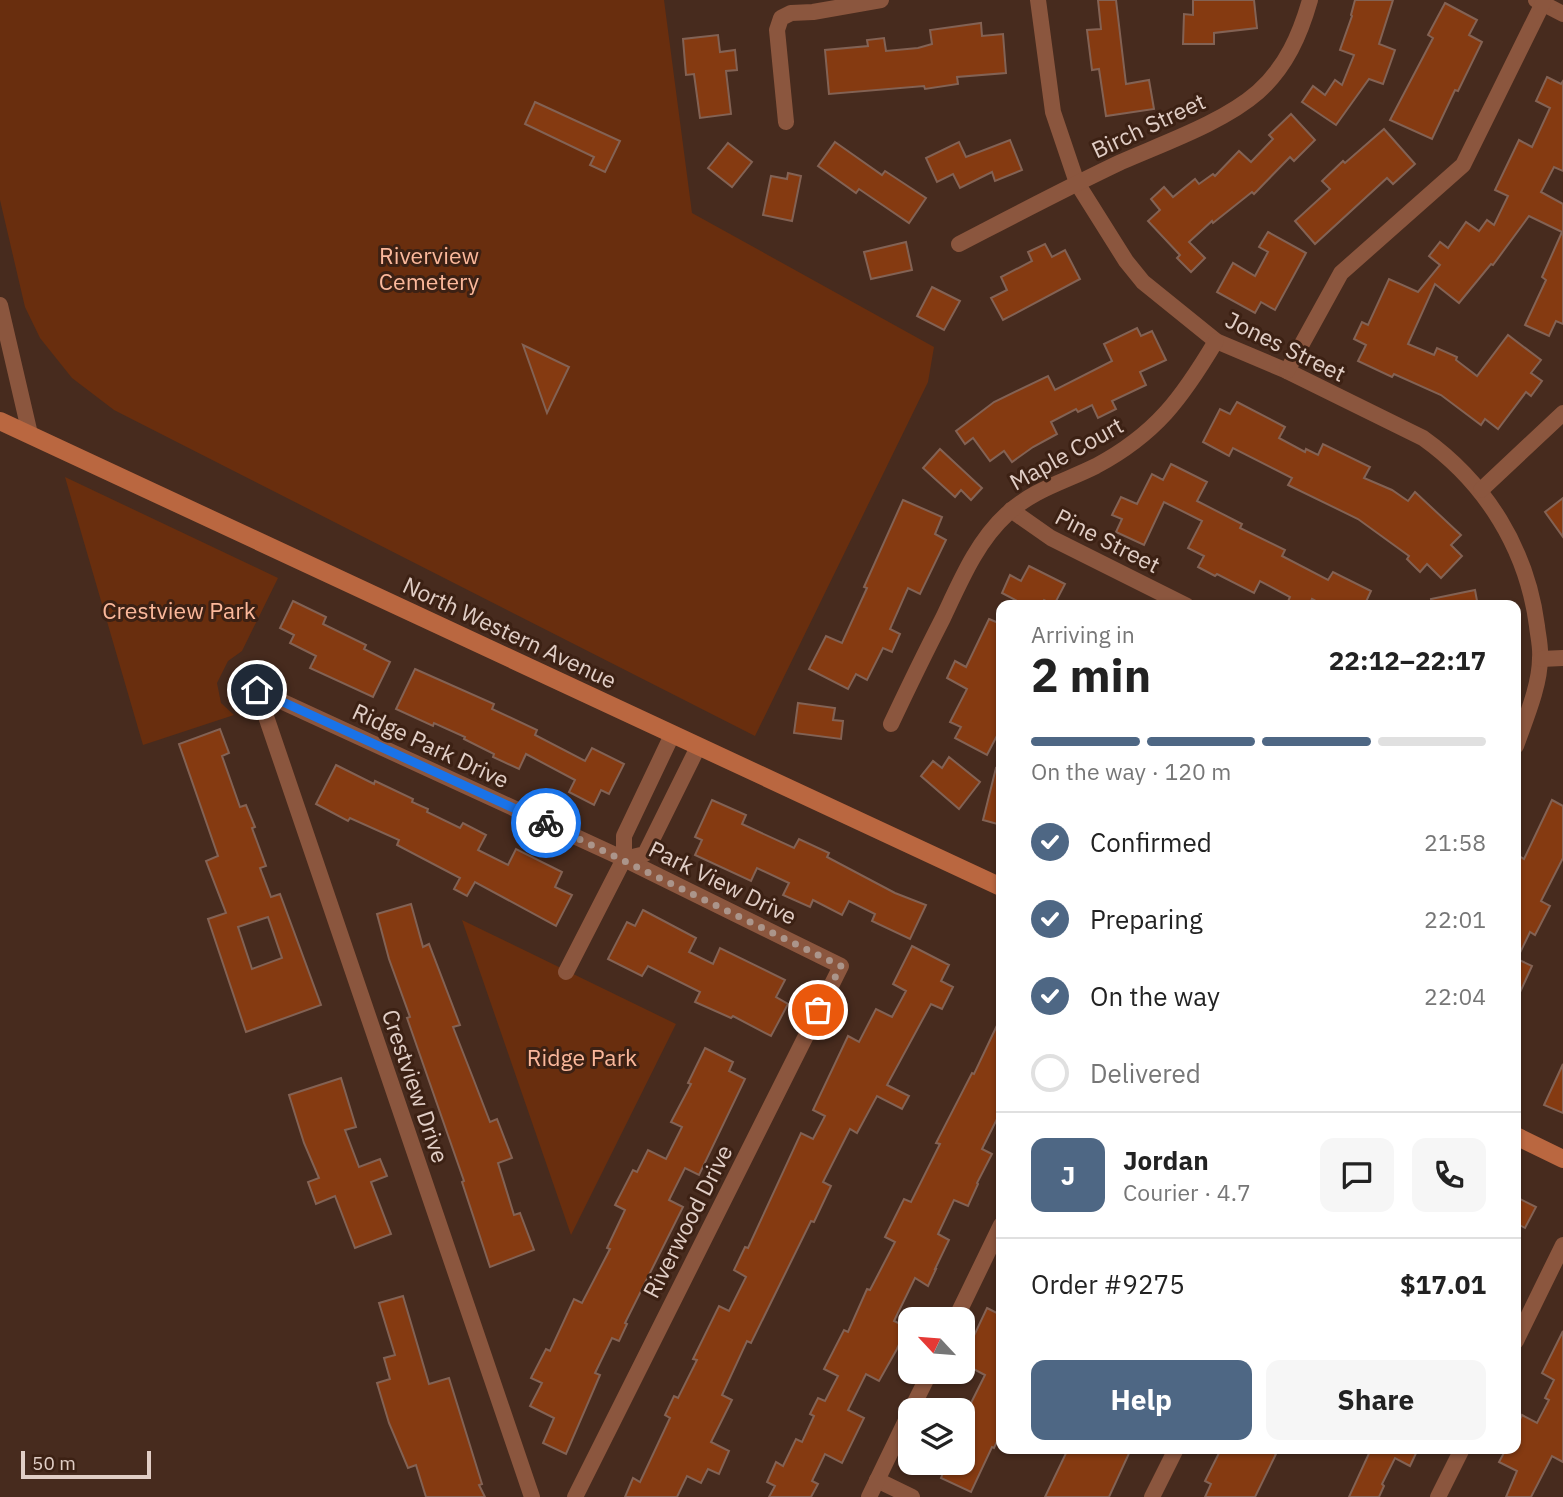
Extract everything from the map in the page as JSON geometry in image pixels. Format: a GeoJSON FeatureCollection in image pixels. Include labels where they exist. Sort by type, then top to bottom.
{"type":"FeatureCollection","features":[{"type":"Feature","properties":{"kind":"main road","name":"North Western Avenue"},"geometry":{"type":"LineString","coordinates":[[0,421],[996,885]]}},
{"type":"Feature","properties":{"kind":"main road"},"geometry":{"type":"LineString","coordinates":[[1521,1138],[1563,1159]]}},
{"type":"Feature","properties":{"kind":"street"},"geometry":{"type":"LineString","coordinates":[[786,122],[777,30],[781,18],[791,13],[813,12],[881,0]]}},
{"type":"Feature","properties":{"kind":"street","name":"Jones Street"},"geometry":{"type":"LineString","coordinates":[[1038,0],[1053,112],[1077,183],[1126,261],[1143,282],[1216,341],[1287,371],[1423,438],[1443,452],[1481,490],[1513,539],[1533,596],[1541,659]]}},
{"type":"Feature","properties":{"kind":"street","name":"Birch Street"},"geometry":{"type":"LineString","coordinates":[[959,244],[1077,183],[1237,109],[1260,90],[1282,65],[1302,29],[1310,0]]}},
{"type":"Feature","properties":{"kind":"street"},"geometry":{"type":"LineString","coordinates":[[1287,371],[1341,273],[1463,165],[1539,2],[1563,14]]}},
{"type":"Feature","properties":{"kind":"street"},"geometry":{"type":"LineString","coordinates":[[0,305],[30,434]]}},
{"type":"Feature","properties":{"kind":"street","name":"Maple Court"},"geometry":{"type":"LineString","coordinates":[[891,724],[980,547],[1011,510],[1028,496],[1096,465],[1136,442],[1169,410],[1190,384],[1216,341]]}},
{"type":"Feature","properties":{"kind":"street"},"geometry":{"type":"LineString","coordinates":[[1481,490],[1563,413]]}},
{"type":"Feature","properties":{"kind":"street","name":"Pine Street"},"geometry":{"type":"LineString","coordinates":[[1011,510],[1051,538],[1175,600]]}},
{"type":"Feature","properties":{"kind":"street"},"geometry":{"type":"LineString","coordinates":[[1521,731],[1541,659],[1563,658]]}},
{"type":"Feature","properties":{"kind":"street","name":"Ridge Park Drive"},"geometry":{"type":"LineString","coordinates":[[257,690],[624,859]]}},
{"type":"Feature","properties":{"kind":"street","name":"Crestview Drive"},"geometry":{"type":"LineString","coordinates":[[257,690],[532,1497]]}},
{"type":"Feature","properties":{"kind":"street"},"geometry":{"type":"LineString","coordinates":[[672,735],[624,836],[624,859],[645,854],[698,747]]}},
{"type":"Feature","properties":{"kind":"street","name":"Park View Drive"},"geometry":{"type":"LineString","coordinates":[[566,972],[624,859],[841,966]]}},
{"type":"Feature","properties":{"kind":"street","name":"Riverwood Drive"},"geometry":{"type":"LineString","coordinates":[[575,1497],[841,966]]}},
{"type":"Feature","properties":{"kind":"street"},"geometry":{"type":"LineString","coordinates":[[961,1307],[996,1235]]}},
{"type":"Feature","properties":{"kind":"street"},"geometry":{"type":"LineString","coordinates":[[1521,1331],[1563,1245]]}},
{"type":"Feature","properties":{"kind":"street"},"geometry":{"type":"LineString","coordinates":[[869,1497],[898,1436]]}},
{"type":"Feature","properties":{"kind":"street"},"geometry":{"type":"LineString","coordinates":[[1152,1497],[1174,1454]]}},
{"type":"Feature","properties":{"kind":"street"},"geometry":{"type":"LineString","coordinates":[[1438,1497],[1460,1454]]}},
{"type":"Feature","properties":{"kind":"street"},"geometry":{"type":"LineString","coordinates":[[877,1480],[912,1497]]}},
{"type":"Feature","properties":{"kind":"green space","name":"Riverview Cemetery"},"geometry":{"type":"Polygon","coordinates":[[[0,0],[664,0],[692,213],[934,347],[928,382],[755,736],[114,410],[72,378],[40,338],[25,307],[0,200],[0,0]]]}},
{"type":"Feature","properties":{"kind":"green space","name":"Crestview Park"},"geometry":{"type":"Polygon","coordinates":[[[65,477],[278,578],[242,651],[228,661],[217,683],[221,703],[234,715],[143,745],[65,477]]]}},
{"type":"Feature","properties":{"kind":"green space","name":"Ridge Park"},"geometry":{"type":"Polygon","coordinates":[[[462,920],[676,1024],[571,1235],[462,920]]]}},
{"type":"Feature","properties":{"kind":"building"},"geometry":{"type":"Polygon","coordinates":[[[1098,0],[1116,0],[1126,84],[1149,80],[1154,109],[1106,116],[1099,69],[1092,70],[1087,30],[1101,29],[1098,0]]]}},
{"type":"Feature","properties":{"kind":"building"},"geometry":{"type":"Polygon","coordinates":[[[1193,0],[1254,0],[1257,28],[1214,33],[1214,44],[1183,44],[1184,14],[1193,15],[1193,0]]]}},
{"type":"Feature","properties":{"kind":"building"},"geometry":{"type":"Polygon","coordinates":[[[1355,0],[1393,0],[1379,44],[1395,50],[1383,84],[1369,79],[1336,125],[1302,102],[1313,86],[1325,95],[1335,80],[1342,85],[1354,55],[1340,50],[1355,0]]]}},
{"type":"Feature","properties":{"kind":"building"},"geometry":{"type":"Polygon","coordinates":[[[1445,3],[1477,20],[1469,35],[1482,42],[1432,139],[1390,120],[1433,38],[1428,35],[1445,3]]]}},
{"type":"Feature","properties":{"kind":"building"},"geometry":{"type":"Polygon","coordinates":[[[981,23],[982,36],[1003,34],[1006,73],[957,77],[958,84],[925,89],[924,86],[829,94],[825,50],[868,46],[867,40],[884,38],[886,51],[918,48],[932,44],[930,30],[981,23]]]}},
{"type":"Feature","properties":{"kind":"building"},"geometry":{"type":"Polygon","coordinates":[[[718,35],[720,52],[735,50],[737,70],[726,71],[731,114],[700,118],[694,74],[686,75],[683,39],[718,35]]]}},
{"type":"Feature","properties":{"kind":"building"},"geometry":{"type":"Polygon","coordinates":[[[1547,77],[1561,84],[1563,81],[1563,171],[1554,167],[1541,192],[1563,204],[1563,324],[1556,321],[1549,336],[1525,325],[1546,280],[1542,277],[1562,232],[1529,216],[1493,265],[1491,264],[1459,303],[1435,284],[1408,344],[1434,355],[1437,348],[1457,357],[1456,360],[1477,376],[1508,335],[1541,360],[1531,373],[1542,381],[1531,396],[1526,392],[1498,429],[1485,419],[1481,425],[1441,395],[1358,361],[1366,345],[1354,339],[1362,322],[1368,325],[1389,279],[1418,292],[1440,265],[1429,256],[1440,242],[1448,248],[1466,222],[1479,231],[1487,220],[1494,225],[1508,196],[1495,190],[1519,140],[1532,147],[1550,108],[1536,101],[1547,77]]]}},
{"type":"Feature","properties":{"kind":"building"},"geometry":{"type":"Polygon","coordinates":[[[535,102],[620,141],[605,172],[590,165],[594,157],[525,124],[535,102]]]}},
{"type":"Feature","properties":{"kind":"building"},"geometry":{"type":"Polygon","coordinates":[[[1291,114],[1315,140],[1294,161],[1290,157],[1254,194],[1252,192],[1213,223],[1212,221],[1189,242],[1205,258],[1191,272],[1177,258],[1180,255],[1148,221],[1160,210],[1151,199],[1164,187],[1173,197],[1195,179],[1199,184],[1213,174],[1215,176],[1239,151],[1251,162],[1273,139],[1269,135],[1291,114]]]}},
{"type":"Feature","properties":{"kind":"building"},"geometry":{"type":"Polygon","coordinates":[[[1384,129],[1415,164],[1393,184],[1387,178],[1315,244],[1295,221],[1330,189],[1322,181],[1384,129]]]}},
{"type":"Feature","properties":{"kind":"building"},"geometry":{"type":"Polygon","coordinates":[[[1010,140],[1022,170],[995,181],[992,172],[960,188],[953,174],[937,182],[926,158],[959,142],[966,157],[1010,140]]]}},
{"type":"Feature","properties":{"kind":"building"},"geometry":{"type":"Polygon","coordinates":[[[835,142],[882,175],[885,171],[926,198],[909,223],[859,189],[856,193],[818,166],[835,142]]]}},
{"type":"Feature","properties":{"kind":"building"},"geometry":{"type":"Polygon","coordinates":[[[728,143],[752,162],[732,187],[708,168],[728,143]]]}},
{"type":"Feature","properties":{"kind":"building"},"geometry":{"type":"Polygon","coordinates":[[[788,173],[801,176],[792,221],[763,215],[771,176],[787,179],[788,173]]]}},
{"type":"Feature","properties":{"kind":"building"},"geometry":{"type":"Polygon","coordinates":[[[1268,232],[1306,253],[1275,310],[1261,302],[1255,313],[1217,292],[1233,263],[1255,276],[1268,252],[1259,247],[1268,232]]]}},
{"type":"Feature","properties":{"kind":"building"},"geometry":{"type":"Polygon","coordinates":[[[906,242],[912,270],[871,279],[864,252],[906,242]]]}},
{"type":"Feature","properties":{"kind":"building"},"geometry":{"type":"Polygon","coordinates":[[[1045,244],[1052,257],[1065,250],[1080,279],[1003,320],[991,298],[1007,290],[1001,277],[1032,261],[1028,252],[1045,244]]]}},
{"type":"Feature","properties":{"kind":"building"},"geometry":{"type":"Polygon","coordinates":[[[932,287],[960,301],[944,330],[917,316],[932,287]]]}},
{"type":"Feature","properties":{"kind":"building"},"geometry":{"type":"Polygon","coordinates":[[[1137,328],[1141,336],[1152,331],[1166,360],[1140,372],[1146,385],[1112,401],[1116,409],[1098,418],[1092,405],[1078,412],[1076,409],[1051,422],[1057,434],[1012,462],[1004,451],[990,461],[973,438],[965,444],[956,431],[994,402],[1048,376],[1055,390],[1112,361],[1104,344],[1137,328]]]}},
{"type":"Feature","properties":{"kind":"building"},"geometry":{"type":"Polygon","coordinates":[[[523,345],[569,367],[547,413],[523,345]]]}},
{"type":"Feature","properties":{"kind":"building"},"geometry":{"type":"Polygon","coordinates":[[[1237,402],[1285,427],[1279,438],[1305,452],[1306,449],[1318,455],[1323,444],[1370,467],[1364,478],[1392,490],[1408,501],[1415,492],[1461,535],[1451,545],[1462,556],[1441,578],[1427,564],[1420,572],[1407,559],[1409,556],[1358,519],[1288,485],[1292,478],[1233,448],[1229,456],[1203,442],[1220,409],[1230,414],[1237,402]]]}},
{"type":"Feature","properties":{"kind":"building"},"geometry":{"type":"Polygon","coordinates":[[[940,449],[982,488],[971,500],[961,490],[955,497],[923,468],[940,449]]]}},
{"type":"Feature","properties":{"kind":"building"},"geometry":{"type":"Polygon","coordinates":[[[1171,464],[1207,482],[1197,501],[1242,524],[1240,528],[1285,550],[1282,556],[1328,580],[1333,572],[1371,591],[1367,600],[1289,600],[1290,597],[1260,581],[1254,593],[1217,574],[1215,576],[1198,567],[1204,556],[1188,548],[1202,521],[1164,502],[1144,545],[1116,532],[1122,519],[1112,515],[1121,497],[1137,504],[1152,474],[1163,480],[1171,464]]]}},
{"type":"Feature","properties":{"kind":"building"},"geometry":{"type":"Polygon","coordinates":[[[1563,498],[1563,537],[1545,512],[1563,498]]]}},
{"type":"Feature","properties":{"kind":"building"},"geometry":{"type":"Polygon","coordinates":[[[903,500],[942,517],[935,534],[946,540],[920,594],[908,588],[890,629],[900,634],[892,652],[883,648],[867,680],[856,674],[848,689],[809,669],[826,636],[842,643],[903,500]]]}},
{"type":"Feature","properties":{"kind":"building"},"geometry":{"type":"Polygon","coordinates":[[[1029,566],[1065,584],[1057,600],[1015,600],[1002,593],[1010,575],[1021,581],[1029,566]]]}},
{"type":"Feature","properties":{"kind":"building"},"geometry":{"type":"Polygon","coordinates":[[[1475,590],[1477,600],[1431,600],[1475,590]]]}},
{"type":"Feature","properties":{"kind":"building"},"geometry":{"type":"Polygon","coordinates":[[[293,601],[326,617],[323,624],[366,645],[364,649],[390,662],[373,697],[310,668],[316,656],[290,643],[294,635],[280,628],[293,601]]]}},
{"type":"Feature","properties":{"kind":"building"},"geometry":{"type":"Polygon","coordinates":[[[989,619],[996,622],[996,738],[987,755],[955,738],[961,727],[950,722],[967,689],[947,678],[955,661],[966,667],[989,619]]]}},
{"type":"Feature","properties":{"kind":"building"},"geometry":{"type":"Polygon","coordinates":[[[415,669],[494,704],[492,709],[537,730],[535,735],[585,761],[592,748],[624,764],[609,794],[601,790],[594,805],[569,792],[575,780],[526,754],[519,769],[493,757],[494,754],[464,739],[465,737],[396,709],[415,669]]]}},
{"type":"Feature","properties":{"kind":"building"},"geometry":{"type":"Polygon","coordinates":[[[798,703],[835,708],[833,720],[843,721],[841,739],[794,733],[798,703]]]}},
{"type":"Feature","properties":{"kind":"building"},"geometry":{"type":"Polygon","coordinates":[[[220,729],[229,753],[222,756],[240,807],[246,805],[255,827],[252,828],[266,866],[260,868],[271,897],[280,894],[321,1005],[246,1032],[208,919],[226,913],[206,861],[218,856],[179,744],[220,729]],[[268,917],[238,927],[252,969],[282,958],[268,917]]]}},
{"type":"Feature","properties":{"kind":"building"},"geometry":{"type":"Polygon","coordinates":[[[949,757],[980,782],[959,809],[921,776],[933,761],[942,768],[949,757]]]}},
{"type":"Feature","properties":{"kind":"building"},"geometry":{"type":"Polygon","coordinates":[[[336,765],[413,799],[412,802],[428,809],[427,812],[460,828],[463,823],[486,835],[478,850],[508,865],[516,849],[562,872],[555,887],[572,895],[556,926],[475,882],[467,896],[454,889],[460,878],[397,845],[399,840],[350,818],[348,821],[316,804],[336,765]]]}},
{"type":"Feature","properties":{"kind":"building"},"geometry":{"type":"Polygon","coordinates":[[[996,768],[996,824],[983,820],[996,768]]]}},
{"type":"Feature","properties":{"kind":"building"},"geometry":{"type":"Polygon","coordinates":[[[712,800],[746,815],[742,824],[794,848],[799,839],[829,853],[827,857],[895,893],[926,905],[910,939],[872,921],[875,914],[849,901],[842,915],[813,900],[810,907],[783,895],[789,883],[757,868],[751,881],[695,855],[702,840],[695,837],[712,800]]]}},
{"type":"Feature","properties":{"kind":"building"},"geometry":{"type":"Polygon","coordinates":[[[1552,800],[1563,806],[1563,858],[1541,901],[1550,906],[1535,935],[1530,932],[1521,951],[1521,857],[1524,859],[1552,800]]]}},
{"type":"Feature","properties":{"kind":"building"},"geometry":{"type":"Polygon","coordinates":[[[411,904],[423,947],[429,944],[460,1025],[453,1027],[490,1122],[497,1119],[512,1158],[498,1163],[514,1215],[520,1213],[534,1250],[490,1267],[462,1182],[464,1181],[407,1018],[410,1017],[389,959],[377,914],[411,904]]]}},
{"type":"Feature","properties":{"kind":"building"},"geometry":{"type":"Polygon","coordinates":[[[643,910],[696,938],[689,952],[713,964],[720,948],[785,980],[776,997],[788,1004],[771,1036],[733,1016],[731,1018],[695,1002],[700,992],[648,966],[642,976],[608,959],[627,922],[635,926],[643,910]]]}},
{"type":"Feature","properties":{"kind":"building"},"geometry":{"type":"Polygon","coordinates":[[[912,946],[949,965],[941,981],[953,987],[942,1009],[931,1004],[887,1085],[909,1096],[902,1109],[877,1096],[857,1133],[850,1129],[823,1182],[831,1186],[814,1222],[811,1221],[751,1343],[747,1341],[722,1395],[732,1400],[711,1442],[729,1451],[719,1474],[708,1469],[701,1483],[687,1476],[677,1497],[625,1497],[633,1478],[640,1482],[670,1418],[665,1415],[674,1396],[678,1398],[697,1360],[693,1359],[719,1306],[729,1311],[746,1277],[734,1270],[745,1247],[748,1248],[801,1133],[813,1139],[825,1116],[813,1110],[848,1036],[859,1042],[876,1009],[892,1017],[906,991],[893,984],[912,946]]]}},
{"type":"Feature","properties":{"kind":"building"},"geometry":{"type":"Polygon","coordinates":[[[1521,961],[1532,966],[1521,990],[1521,961]]]}},
{"type":"Feature","properties":{"kind":"building"},"geometry":{"type":"Polygon","coordinates":[[[996,1028],[996,1121],[982,1149],[992,1154],[968,1206],[954,1200],[938,1234],[949,1240],[928,1286],[915,1278],[901,1307],[898,1307],[894,1321],[898,1323],[898,1347],[879,1381],[866,1374],[848,1410],[864,1418],[842,1463],[825,1454],[812,1481],[818,1484],[811,1497],[769,1497],[775,1486],[767,1482],[776,1462],[783,1466],[796,1439],[802,1442],[814,1416],[810,1414],[818,1398],[825,1401],[838,1376],[824,1369],[844,1330],[848,1332],[867,1289],[870,1290],[895,1242],[885,1237],[904,1199],[911,1202],[940,1144],[936,1143],[972,1073],[974,1074],[996,1028]]]}},
{"type":"Feature","properties":{"kind":"building"},"geometry":{"type":"Polygon","coordinates":[[[705,1048],[733,1062],[729,1071],[745,1079],[699,1175],[685,1168],[669,1200],[683,1207],[625,1323],[627,1324],[619,1341],[612,1338],[595,1373],[600,1375],[566,1454],[543,1443],[554,1418],[530,1406],[542,1383],[531,1378],[546,1349],[550,1351],[574,1299],[582,1303],[610,1249],[607,1248],[625,1210],[615,1205],[633,1170],[637,1172],[648,1150],[666,1159],[682,1127],[671,1122],[691,1084],[688,1083],[705,1048]]]}},
{"type":"Feature","properties":{"kind":"building"},"geometry":{"type":"Polygon","coordinates":[[[1563,1064],[1563,1113],[1544,1105],[1563,1064]]]}},
{"type":"Feature","properties":{"kind":"building"},"geometry":{"type":"Polygon","coordinates":[[[341,1078],[356,1127],[345,1130],[359,1167],[380,1159],[387,1176],[371,1182],[391,1234],[355,1248],[335,1196],[316,1204],[308,1182],[319,1178],[304,1143],[289,1095],[341,1078]]]}},
{"type":"Feature","properties":{"kind":"building"},"geometry":{"type":"Polygon","coordinates":[[[1521,1200],[1536,1207],[1525,1228],[1521,1226],[1521,1200]]]}},
{"type":"Feature","properties":{"kind":"building"},"geometry":{"type":"Polygon","coordinates":[[[403,1296],[429,1384],[449,1378],[482,1484],[479,1485],[485,1497],[426,1497],[416,1465],[408,1468],[389,1423],[377,1383],[390,1379],[384,1358],[395,1355],[379,1303],[403,1296]]]}},
{"type":"Feature","properties":{"kind":"building"},"geometry":{"type":"Polygon","coordinates":[[[987,1308],[996,1312],[996,1444],[971,1492],[941,1478],[942,1475],[975,1475],[974,1398],[985,1375],[975,1370],[975,1333],[987,1308]]]}},
{"type":"Feature","properties":{"kind":"building"},"geometry":{"type":"Polygon","coordinates":[[[1563,1331],[1563,1462],[1552,1456],[1531,1497],[1506,1497],[1517,1471],[1499,1462],[1503,1454],[1521,1454],[1522,1415],[1537,1423],[1549,1400],[1545,1398],[1554,1380],[1542,1373],[1563,1331]]]}},
{"type":"Feature","properties":{"kind":"building"},"geometry":{"type":"Polygon","coordinates":[[[1066,1454],[1129,1454],[1109,1497],[1045,1497],[1066,1454]]]}},
{"type":"Feature","properties":{"kind":"building"},"geometry":{"type":"Polygon","coordinates":[[[1218,1454],[1276,1454],[1255,1497],[1205,1497],[1211,1484],[1205,1481],[1218,1454]]]}},
{"type":"Feature","properties":{"kind":"building"},"geometry":{"type":"Polygon","coordinates":[[[1369,1454],[1416,1454],[1410,1466],[1395,1458],[1382,1484],[1384,1486],[1379,1497],[1349,1497],[1369,1454]]]}},
{"type":"Feature","properties":{"kind":"way so far"},"geometry":{"type":"LineString","coordinates":[[546,823],[841,966],[818,1010]]}},
{"type":"Feature","properties":{"kind":"route"},"geometry":{"type":"LineString","coordinates":[[257,690],[546,823]]}}]}
